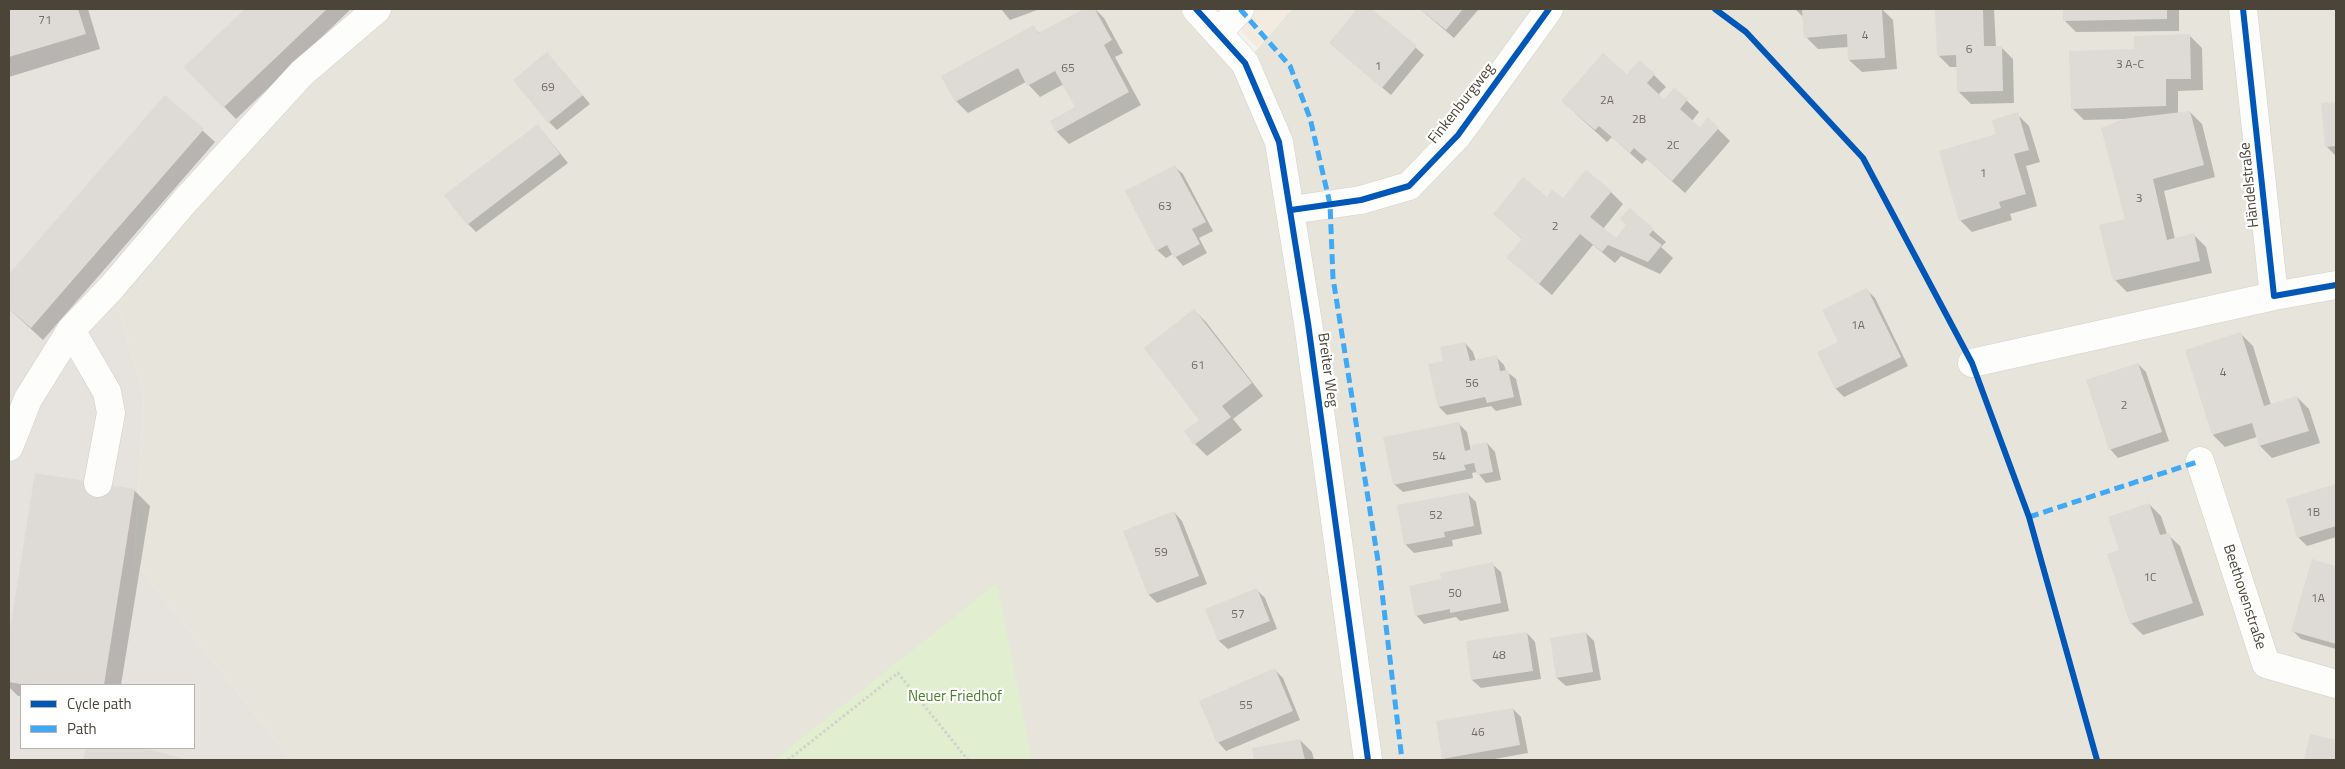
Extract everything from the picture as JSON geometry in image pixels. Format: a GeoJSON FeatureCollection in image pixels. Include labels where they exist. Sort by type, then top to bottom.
{"type":"FeatureCollection","features":[{"type":"Feature","properties":{"kind":"street"},"geometry":{"type":"LineString","coordinates":[[9,447],[28,399],[71,330],[112,287],[185,201],[302,73],[377,9]]}},
{"type":"Feature","properties":{"kind":"street","name":"Breiter Weg"},"geometry":{"type":"LineString","coordinates":[[1196,9],[1245,63],[1279,142],[1291,210],[1368,760]]}},
{"type":"Feature","properties":{"kind":"street"},"geometry":{"type":"LineString","coordinates":[[1218,33],[1240,9]]}},
{"type":"Feature","properties":{"kind":"street","name":"Finkenburgweg"},"geometry":{"type":"LineString","coordinates":[[1291,210],[1361,200],[1409,186],[1458,135],[1549,9]]}},
{"type":"Feature","properties":{"kind":"street","name":"Händelstraße"},"geometry":{"type":"LineString","coordinates":[[2244,9],[2274,296]]}},
{"type":"Feature","properties":{"kind":"street"},"geometry":{"type":"LineString","coordinates":[[1972,363],[2274,296],[2336,285]]}},
{"type":"Feature","properties":{"kind":"street"},"geometry":{"type":"LineString","coordinates":[[71,330],[107,392],[111,413],[98,483]]}},
{"type":"Feature","properties":{"kind":"street","name":"Beethovenstraße"},"geometry":{"type":"LineString","coordinates":[[2200,461],[2266,664],[2336,684]]}},
{"type":"Feature","properties":{"kind":"path"},"geometry":{"type":"LineString","coordinates":[[788,760],[898,673],[968,760]]}},
{"type":"Feature","properties":{"kind":"shaded area"},"geometry":{"type":"Polygon","coordinates":[[[9,9],[377,9],[112,287],[144,396],[134,561],[291,760],[9,760],[9,9]]]}},
{"type":"Feature","properties":{"kind":"shaded area"},"geometry":{"type":"Polygon","coordinates":[[[377,9],[1196,9],[1245,63],[1292,9],[2336,9],[2336,760],[291,760],[134,561],[144,396],[112,287],[377,9]]]}},
{"type":"Feature","properties":{"kind":"shaded area"},"geometry":{"type":"Polygon","coordinates":[[[1222,9],[1292,9],[1257,48],[1222,9]]]}},
{"type":"Feature","properties":{"kind":"green space","name":"Neuer Friedhof"},"geometry":{"type":"Polygon","coordinates":[[[997,583],[1032,760],[774,760],[997,583]]]}},
{"type":"Feature","properties":{"kind":"building"},"geometry":{"type":"Polygon","coordinates":[[[9,9],[78,9],[86,34],[9,57],[9,9]]]}},
{"type":"Feature","properties":{"kind":"building"},"geometry":{"type":"Polygon","coordinates":[[[245,9],[327,9],[223,108],[184,67],[245,9]]]}},
{"type":"Feature","properties":{"kind":"building"},"geometry":{"type":"Polygon","coordinates":[[[1084,9],[1095,9],[1112,40],[1104,45],[1129,92],[1056,132],[1050,121],[1075,107],[1055,71],[1027,86],[1018,68],[955,102],[941,76],[1034,25],[1038,33],[1084,9]]]}},
{"type":"Feature","properties":{"kind":"building"},"geometry":{"type":"Polygon","coordinates":[[[1357,9],[1372,9],[1417,46],[1382,88],[1329,43],[1357,9]]]}},
{"type":"Feature","properties":{"kind":"building"},"geometry":{"type":"Polygon","coordinates":[[[1420,9],[1463,9],[1446,30],[1420,9]]]}},
{"type":"Feature","properties":{"kind":"building"},"geometry":{"type":"Polygon","coordinates":[[[1802,9],[1882,9],[1885,58],[1848,60],[1847,34],[1804,38],[1802,9]]]}},
{"type":"Feature","properties":{"kind":"building"},"geometry":{"type":"Polygon","coordinates":[[[1935,9],[1983,9],[1984,46],[2002,46],[2003,91],[1957,92],[1956,55],[1937,56],[1935,9]]]}},
{"type":"Feature","properties":{"kind":"building"},"geometry":{"type":"Polygon","coordinates":[[[2063,9],[2167,9],[2167,19],[2063,21],[2063,9]]]}},
{"type":"Feature","properties":{"kind":"building"},"geometry":{"type":"Polygon","coordinates":[[[2190,34],[2191,79],[2166,79],[2166,106],[2071,109],[2069,51],[2134,49],[2134,36],[2190,34]]]}},
{"type":"Feature","properties":{"kind":"building"},"geometry":{"type":"Polygon","coordinates":[[[547,52],[583,95],[548,123],[513,80],[547,52]]]}},
{"type":"Feature","properties":{"kind":"building"},"geometry":{"type":"Polygon","coordinates":[[[1603,53],[1627,74],[1640,60],[1655,74],[1647,83],[1664,99],[1674,88],[1688,99],[1680,109],[1700,127],[1708,117],[1719,128],[1672,181],[1634,148],[1630,153],[1599,126],[1595,130],[1561,101],[1603,53]]]}},
{"type":"Feature","properties":{"kind":"building"},"geometry":{"type":"Polygon","coordinates":[[[165,95],[204,129],[31,328],[9,309],[9,274],[165,95]]]}},
{"type":"Feature","properties":{"kind":"building"},"geometry":{"type":"Polygon","coordinates":[[[2336,102],[2336,146],[2325,147],[2321,103],[2336,102]]]}},
{"type":"Feature","properties":{"kind":"building"},"geometry":{"type":"Polygon","coordinates":[[[2190,111],[2204,165],[2153,179],[2167,240],[2194,233],[2200,261],[2113,281],[2099,225],[2125,219],[2101,128],[2123,119],[2190,111]]]}},
{"type":"Feature","properties":{"kind":"building"},"geometry":{"type":"Polygon","coordinates":[[[2018,112],[2029,150],[2014,154],[2026,194],[1999,202],[2001,208],[1959,221],[1939,151],[1996,134],[1992,120],[2018,112]]]}},
{"type":"Feature","properties":{"kind":"building"},"geometry":{"type":"Polygon","coordinates":[[[538,124],[560,154],[467,225],[444,195],[538,124]]]}},
{"type":"Feature","properties":{"kind":"building"},"geometry":{"type":"Polygon","coordinates":[[[1175,165],[1206,222],[1192,229],[1200,244],[1174,258],[1167,245],[1156,251],[1125,191],[1175,165]]]}},
{"type":"Feature","properties":{"kind":"building"},"geometry":{"type":"Polygon","coordinates":[[[1586,170],[1612,191],[1590,217],[1616,238],[1626,225],[1620,219],[1630,208],[1654,229],[1649,235],[1662,245],[1648,262],[1608,245],[1602,252],[1580,234],[1539,284],[1506,258],[1522,239],[1493,214],[1523,177],[1547,197],[1552,190],[1563,198],[1586,170]]]}},
{"type":"Feature","properties":{"kind":"building"},"geometry":{"type":"Polygon","coordinates":[[[1867,288],[1901,357],[1835,389],[1817,352],[1838,342],[1822,310],[1867,288]]]}},
{"type":"Feature","properties":{"kind":"building"},"geometry":{"type":"Polygon","coordinates":[[[1194,309],[1252,383],[1222,406],[1231,417],[1194,445],[1184,431],[1199,420],[1144,348],[1194,309]]]}},
{"type":"Feature","properties":{"kind":"building"},"geometry":{"type":"Polygon","coordinates":[[[2241,332],[2264,406],[2297,396],[2309,431],[2259,446],[2252,423],[2212,435],[2185,350],[2241,332]]]}},
{"type":"Feature","properties":{"kind":"building"},"geometry":{"type":"Polygon","coordinates":[[[1465,342],[1470,361],[1497,355],[1500,371],[1508,370],[1514,397],[1487,403],[1485,397],[1438,407],[1428,364],[1443,361],[1440,347],[1465,342]]]}},
{"type":"Feature","properties":{"kind":"building"},"geometry":{"type":"Polygon","coordinates":[[[2138,363],[2162,432],[2109,450],[2086,380],[2138,363]]]}},
{"type":"Feature","properties":{"kind":"building"},"geometry":{"type":"Polygon","coordinates":[[[1459,422],[1465,451],[1472,449],[1471,445],[1487,442],[1493,472],[1477,475],[1474,463],[1464,465],[1466,470],[1393,485],[1383,437],[1459,422]]]}},
{"type":"Feature","properties":{"kind":"building"},"geometry":{"type":"Polygon","coordinates":[[[35,473],[135,489],[104,684],[20,684],[9,682],[9,635],[35,473]]]}},
{"type":"Feature","properties":{"kind":"building"},"geometry":{"type":"Polygon","coordinates":[[[2336,484],[2336,526],[2297,538],[2286,499],[2336,484]]]}},
{"type":"Feature","properties":{"kind":"building"},"geometry":{"type":"Polygon","coordinates":[[[1468,492],[1474,526],[1444,532],[1445,537],[1404,545],[1397,505],[1468,492]]]}},
{"type":"Feature","properties":{"kind":"building"},"geometry":{"type":"Polygon","coordinates":[[[2149,503],[2160,535],[2169,533],[2193,603],[2130,624],[2107,554],[2119,550],[2108,517],[2149,503]]]}},
{"type":"Feature","properties":{"kind":"building"},"geometry":{"type":"Polygon","coordinates":[[[1174,511],[1199,576],[1148,595],[1123,531],[1174,511]]]}},
{"type":"Feature","properties":{"kind":"building"},"geometry":{"type":"Polygon","coordinates":[[[2312,559],[2336,566],[2336,644],[2291,631],[2312,559]]]}},
{"type":"Feature","properties":{"kind":"building"},"geometry":{"type":"Polygon","coordinates":[[[1493,562],[1501,603],[1450,613],[1450,609],[1415,616],[1409,586],[1441,579],[1440,573],[1493,562]]]}},
{"type":"Feature","properties":{"kind":"building"},"geometry":{"type":"Polygon","coordinates":[[[1257,588],[1270,621],[1218,641],[1205,609],[1257,588]]]}},
{"type":"Feature","properties":{"kind":"building"},"geometry":{"type":"Polygon","coordinates":[[[1527,632],[1533,671],[1471,680],[1466,641],[1527,632]]]}},
{"type":"Feature","properties":{"kind":"building"},"geometry":{"type":"Polygon","coordinates":[[[1586,632],[1593,672],[1556,678],[1550,638],[1586,632]]]}},
{"type":"Feature","properties":{"kind":"building"},"geometry":{"type":"Polygon","coordinates":[[[1275,668],[1293,711],[1217,743],[1199,701],[1275,668]]]}},
{"type":"Feature","properties":{"kind":"building"},"geometry":{"type":"Polygon","coordinates":[[[1513,708],[1520,745],[1442,759],[1436,721],[1513,708]]]}},
{"type":"Feature","properties":{"kind":"building"},"geometry":{"type":"Polygon","coordinates":[[[2310,734],[2336,740],[2336,760],[2304,760],[2310,734]]]}},
{"type":"Feature","properties":{"kind":"building"},"geometry":{"type":"Polygon","coordinates":[[[1300,739],[1305,760],[1254,760],[1252,748],[1300,739]]]}},
{"type":"Feature","properties":{"kind":"building"},"geometry":{"type":"Polygon","coordinates":[[[86,749],[149,749],[188,760],[83,760],[86,749]]]}},
{"type":"Feature","properties":{"kind":"marked path"},"geometry":{"type":"LineString","coordinates":[[1240,9],[1290,66],[1310,118],[1330,204],[1333,278],[1379,567],[1402,760]]}},
{"type":"Feature","properties":{"kind":"marked path"},"geometry":{"type":"LineString","coordinates":[[2029,517],[2200,461]]}},
{"type":"Feature","properties":{"kind":"cycle path"},"geometry":{"type":"LineString","coordinates":[[1196,9],[1245,63],[1279,142],[1308,323],[1368,760]]}},
{"type":"Feature","properties":{"kind":"cycle path"},"geometry":{"type":"LineString","coordinates":[[1291,210],[1361,200],[1409,186],[1458,135],[1549,9]]}},
{"type":"Feature","properties":{"kind":"cycle path"},"geometry":{"type":"LineString","coordinates":[[1715,9],[1746,32],[1863,158],[1972,363],[2029,517],[2097,760]]}},
{"type":"Feature","properties":{"kind":"cycle path"},"geometry":{"type":"LineString","coordinates":[[2243,9],[2274,296],[2336,285]]}}]}
